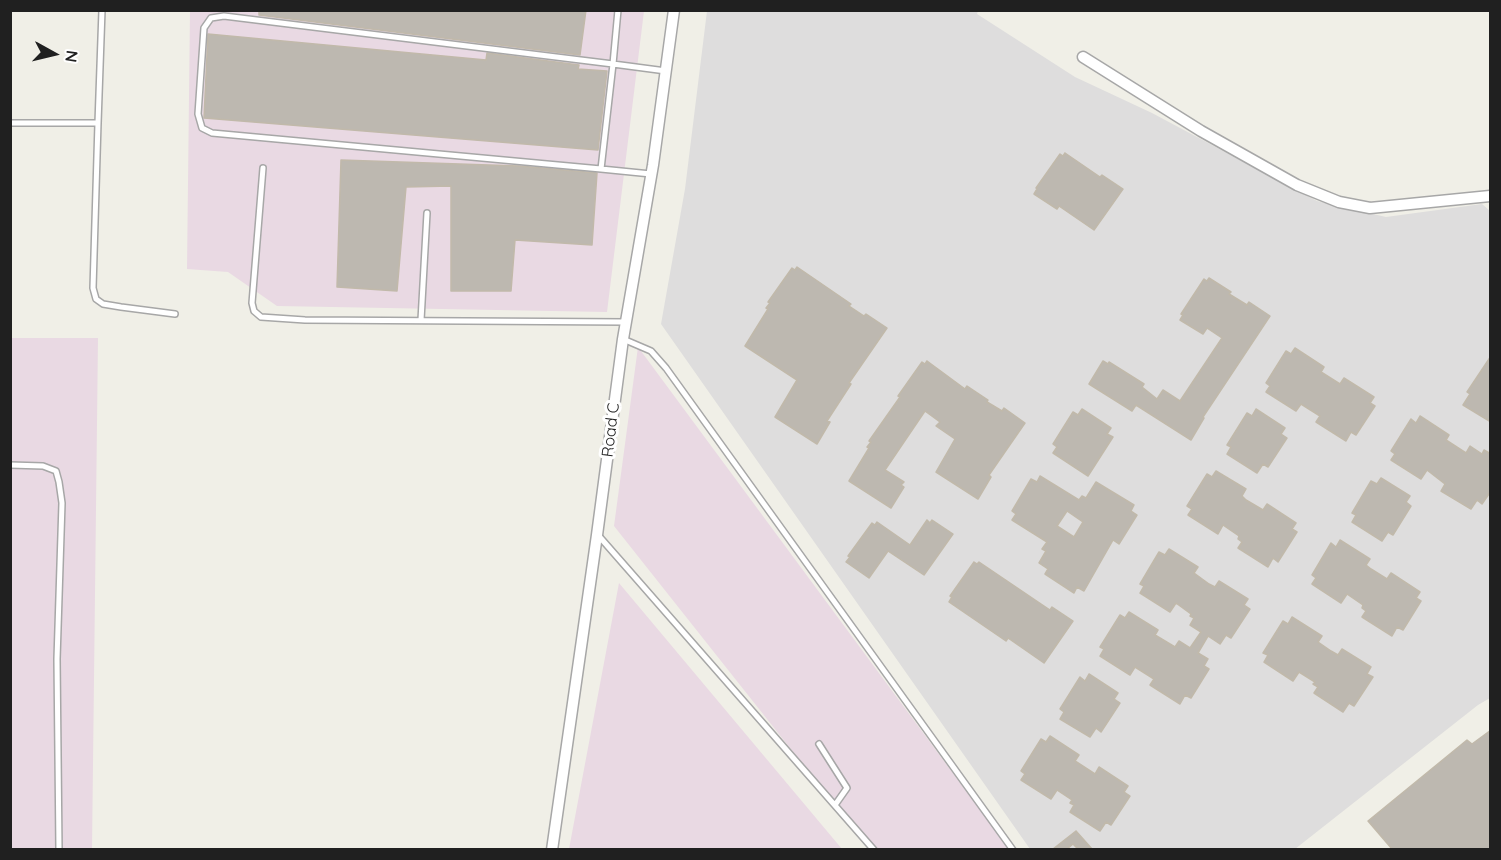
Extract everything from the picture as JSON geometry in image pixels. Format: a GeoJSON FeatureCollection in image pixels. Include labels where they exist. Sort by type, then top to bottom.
{"type":"FeatureCollection","features":[{"type":"Feature","properties":{"kind":"street","name":"Road C"},"geometry":{"type":"LineString","coordinates":[[552,849],[623,339],[652,175],[674,10]]}},
{"type":"Feature","properties":{"kind":"street"},"geometry":{"type":"LineString","coordinates":[[1083,57],[1239,153],[1297,185],[1339,202],[1370,208],[1491,196]]}},
{"type":"Feature","properties":{"kind":"lane"},"geometry":{"type":"LineString","coordinates":[[102,10],[93,288],[96,299],[103,304],[175,314]]}},
{"type":"Feature","properties":{"kind":"lane"},"geometry":{"type":"LineString","coordinates":[[602,169],[618,10]]}},
{"type":"Feature","properties":{"kind":"lane"},"geometry":{"type":"LineString","coordinates":[[652,175],[212,133],[202,128],[198,114],[204,28],[211,18],[224,16],[666,71]]}},
{"type":"Feature","properties":{"kind":"lane"},"geometry":{"type":"LineString","coordinates":[[10,123],[98,123]]}},
{"type":"Feature","properties":{"kind":"lane"},"geometry":{"type":"LineString","coordinates":[[263,168],[252,303],[254,312],[261,317],[270,319],[626,322]]}},
{"type":"Feature","properties":{"kind":"lane"},"geometry":{"type":"LineString","coordinates":[[421,320],[427,213]]}},
{"type":"Feature","properties":{"kind":"lane"},"geometry":{"type":"LineString","coordinates":[[623,339],[651,351],[666,368],[1013,849]]}},
{"type":"Feature","properties":{"kind":"lane"},"geometry":{"type":"LineString","coordinates":[[10,465],[43,466],[56,471],[62,503],[57,659],[58,849]]}},
{"type":"Feature","properties":{"kind":"lane"},"geometry":{"type":"LineString","coordinates":[[597,535],[874,849]]}},
{"type":"Feature","properties":{"kind":"lane"},"geometry":{"type":"LineString","coordinates":[[819,744],[847,788],[835,805]]}},
{"type":"Feature","properties":{"kind":"shaded area"},"geometry":{"type":"Polygon","coordinates":[[[190,11],[644,11],[607,312],[277,306],[228,272],[187,269],[190,11]]]}},
{"type":"Feature","properties":{"kind":"shaded area"},"geometry":{"type":"Polygon","coordinates":[[[707,11],[978,11],[977,14],[1075,77],[1152,113],[1317,201],[1386,217],[1482,204],[1490,211],[1490,698],[1478,705],[1295,849],[1030,849],[661,324],[685,189],[707,11]]]}},
{"type":"Feature","properties":{"kind":"shaded area"},"geometry":{"type":"Polygon","coordinates":[[[11,338],[98,338],[92,849],[11,850],[11,338]]]}},
{"type":"Feature","properties":{"kind":"shaded area"},"geometry":{"type":"Polygon","coordinates":[[[638,347],[1009,849],[870,849],[614,526],[638,347]]]}},
{"type":"Feature","properties":{"kind":"shaded area"},"geometry":{"type":"Polygon","coordinates":[[[619,583],[842,849],[569,849],[619,583]]]}},
{"type":"Feature","properties":{"kind":"building"},"geometry":{"type":"Polygon","coordinates":[[[259,10],[586,10],[580,55],[259,15],[259,10]]]}},
{"type":"Feature","properties":{"kind":"building"},"geometry":{"type":"Polygon","coordinates":[[[208,34],[486,60],[487,53],[579,65],[578,69],[607,71],[598,150],[204,118],[208,34]]]}},
{"type":"Feature","properties":{"kind":"building"},"geometry":{"type":"Polygon","coordinates":[[[1065,153],[1100,177],[1102,175],[1123,189],[1094,230],[1059,206],[1057,209],[1034,194],[1060,154],[1063,156],[1065,153]]]}},
{"type":"Feature","properties":{"kind":"building"},"geometry":{"type":"Polygon","coordinates":[[[341,160],[519,166],[597,173],[592,245],[515,240],[511,291],[451,291],[451,186],[406,187],[397,291],[337,287],[341,160]]]}},
{"type":"Feature","properties":{"kind":"building"},"geometry":{"type":"Polygon","coordinates":[[[797,267],[851,304],[849,306],[887,328],[849,383],[851,384],[827,421],[830,422],[817,444],[775,417],[797,380],[745,346],[768,309],[766,308],[770,303],[768,302],[792,268],[795,270],[797,267]]]}},
{"type":"Feature","properties":{"kind":"building"},"geometry":{"type":"Polygon","coordinates":[[[1209,278],[1231,292],[1229,294],[1247,305],[1249,302],[1270,316],[1203,417],[1191,440],[1136,405],[1132,411],[1089,384],[1103,361],[1108,364],[1109,362],[1144,384],[1142,387],[1157,399],[1163,390],[1180,401],[1222,338],[1207,328],[1203,334],[1180,320],[1183,315],[1181,314],[1204,279],[1207,281],[1209,278]]]}},
{"type":"Feature","properties":{"kind":"building"},"geometry":{"type":"Polygon","coordinates":[[[1295,348],[1324,367],[1321,372],[1340,384],[1344,378],[1374,397],[1370,403],[1375,406],[1356,435],[1351,432],[1346,441],[1316,422],[1320,416],[1301,404],[1296,411],[1266,392],[1270,386],[1266,383],[1286,351],[1291,354],[1295,348]]]}},
{"type":"Feature","properties":{"kind":"building"},"geometry":{"type":"Polygon","coordinates":[[[1491,356],[1491,422],[1463,405],[1470,394],[1467,392],[1491,356]]]}},
{"type":"Feature","properties":{"kind":"building"},"geometry":{"type":"Polygon","coordinates":[[[927,361],[965,389],[967,386],[988,400],[987,402],[1002,411],[1004,408],[1025,423],[989,475],[991,477],[978,499],[936,472],[955,439],[936,426],[940,422],[925,411],[885,470],[904,482],[901,485],[904,487],[891,508],[849,481],[869,448],[867,447],[871,442],[869,441],[900,397],[898,396],[922,362],[925,364],[927,361]]]}},
{"type":"Feature","properties":{"kind":"building"},"geometry":{"type":"Polygon","coordinates":[[[1082,409],[1111,428],[1107,434],[1113,437],[1088,476],[1053,453],[1057,447],[1053,444],[1073,412],[1078,415],[1082,409]]]}},
{"type":"Feature","properties":{"kind":"building"},"geometry":{"type":"Polygon","coordinates":[[[1256,409],[1285,428],[1281,434],[1287,438],[1268,467],[1263,464],[1257,473],[1227,454],[1231,447],[1227,445],[1247,413],[1252,416],[1256,409]]]}},
{"type":"Feature","properties":{"kind":"building"},"geometry":{"type":"Polygon","coordinates":[[[1420,416],[1449,435],[1446,440],[1466,453],[1470,446],[1482,454],[1484,450],[1491,454],[1491,491],[1482,504],[1477,500],[1471,509],[1441,491],[1445,484],[1427,470],[1421,479],[1391,460],[1395,454],[1391,451],[1411,419],[1416,423],[1420,416]]]}},
{"type":"Feature","properties":{"kind":"building"},"geometry":{"type":"Polygon","coordinates":[[[1216,471],[1246,489],[1242,496],[1246,500],[1263,510],[1267,504],[1296,523],[1292,529],[1297,532],[1278,562],[1273,558],[1268,567],[1238,548],[1242,542],[1238,539],[1239,536],[1223,525],[1218,534],[1188,515],[1192,509],[1187,506],[1207,474],[1212,477],[1216,471]]]}},
{"type":"Feature","properties":{"kind":"building"},"geometry":{"type":"Polygon","coordinates":[[[1040,476],[1079,500],[1082,496],[1086,498],[1096,482],[1134,505],[1131,511],[1137,515],[1119,544],[1113,540],[1084,591],[1077,587],[1074,593],[1045,574],[1048,569],[1039,563],[1046,551],[1042,549],[1047,542],[1012,520],[1016,514],[1012,511],[1031,479],[1037,482],[1040,476]],[[1067,511],[1057,526],[1074,537],[1083,522],[1067,511]]]}},
{"type":"Feature","properties":{"kind":"building"},"geometry":{"type":"Polygon","coordinates":[[[1381,478],[1410,496],[1406,502],[1411,506],[1393,535],[1388,532],[1382,541],[1352,522],[1356,515],[1352,513],[1371,481],[1377,484],[1381,478]]]}},
{"type":"Feature","properties":{"kind":"building"},"geometry":{"type":"Polygon","coordinates":[[[927,520],[930,523],[932,520],[953,534],[924,575],[888,551],[869,578],[846,562],[872,523],[875,525],[877,522],[910,545],[927,520]]]}},
{"type":"Feature","properties":{"kind":"building"},"geometry":{"type":"Polygon","coordinates":[[[1340,540],[1370,559],[1366,565],[1371,569],[1387,579],[1391,573],[1420,592],[1416,598],[1421,601],[1403,630],[1397,627],[1392,636],[1362,617],[1366,611],[1362,608],[1363,605],[1347,594],[1341,603],[1312,584],[1316,578],[1312,575],[1331,543],[1336,547],[1340,540]]]}},
{"type":"Feature","properties":{"kind":"building"},"geometry":{"type":"Polygon","coordinates":[[[1169,549],[1198,567],[1194,573],[1209,584],[1215,587],[1219,581],[1248,599],[1244,605],[1250,609],[1231,638],[1226,635],[1220,644],[1208,636],[1198,653],[1208,659],[1204,666],[1209,669],[1191,698],[1185,695],[1180,704],[1150,685],[1154,679],[1135,667],[1130,675],[1100,656],[1104,649],[1100,647],[1120,615],[1125,618],[1129,612],[1158,630],[1155,635],[1175,647],[1179,641],[1190,648],[1201,632],[1190,625],[1194,618],[1190,616],[1191,614],[1176,603],[1170,612],[1140,593],[1144,586],[1140,584],[1159,552],[1165,555],[1169,549]]]}},
{"type":"Feature","properties":{"kind":"building"},"geometry":{"type":"Polygon","coordinates":[[[974,562],[977,564],[979,562],[1050,610],[1052,607],[1073,621],[1044,663],[1008,638],[1006,641],[949,602],[952,597],[950,596],[974,562]]]}},
{"type":"Feature","properties":{"kind":"building"},"geometry":{"type":"Polygon","coordinates":[[[1292,617],[1322,636],[1318,642],[1331,651],[1338,655],[1342,649],[1371,667],[1367,674],[1373,677],[1354,706],[1349,703],[1343,712],[1314,693],[1318,687],[1313,684],[1315,682],[1299,672],[1293,681],[1264,662],[1268,655],[1263,653],[1283,621],[1288,624],[1292,617]]]}},
{"type":"Feature","properties":{"kind":"building"},"geometry":{"type":"Polygon","coordinates":[[[1089,674],[1118,693],[1114,699],[1120,703],[1101,732],[1096,728],[1090,737],[1060,719],[1064,712],[1060,709],[1080,677],[1085,681],[1089,674]]]}},
{"type":"Feature","properties":{"kind":"building"},"geometry":{"type":"Polygon","coordinates":[[[1491,730],[1491,849],[1392,849],[1368,821],[1467,740],[1472,744],[1491,730]]]}},
{"type":"Feature","properties":{"kind":"building"},"geometry":{"type":"Polygon","coordinates":[[[1050,736],[1079,755],[1075,761],[1095,774],[1099,767],[1128,786],[1124,792],[1130,796],[1111,825],[1106,822],[1100,831],[1070,812],[1074,805],[1070,803],[1072,800],[1057,790],[1051,799],[1021,780],[1025,774],[1021,771],[1041,739],[1046,742],[1050,736]]]}},
{"type":"Feature","properties":{"kind":"building"},"geometry":{"type":"Polygon","coordinates":[[[1076,831],[1092,849],[1078,849],[1073,844],[1067,849],[1053,849],[1076,831]]]}}]}
